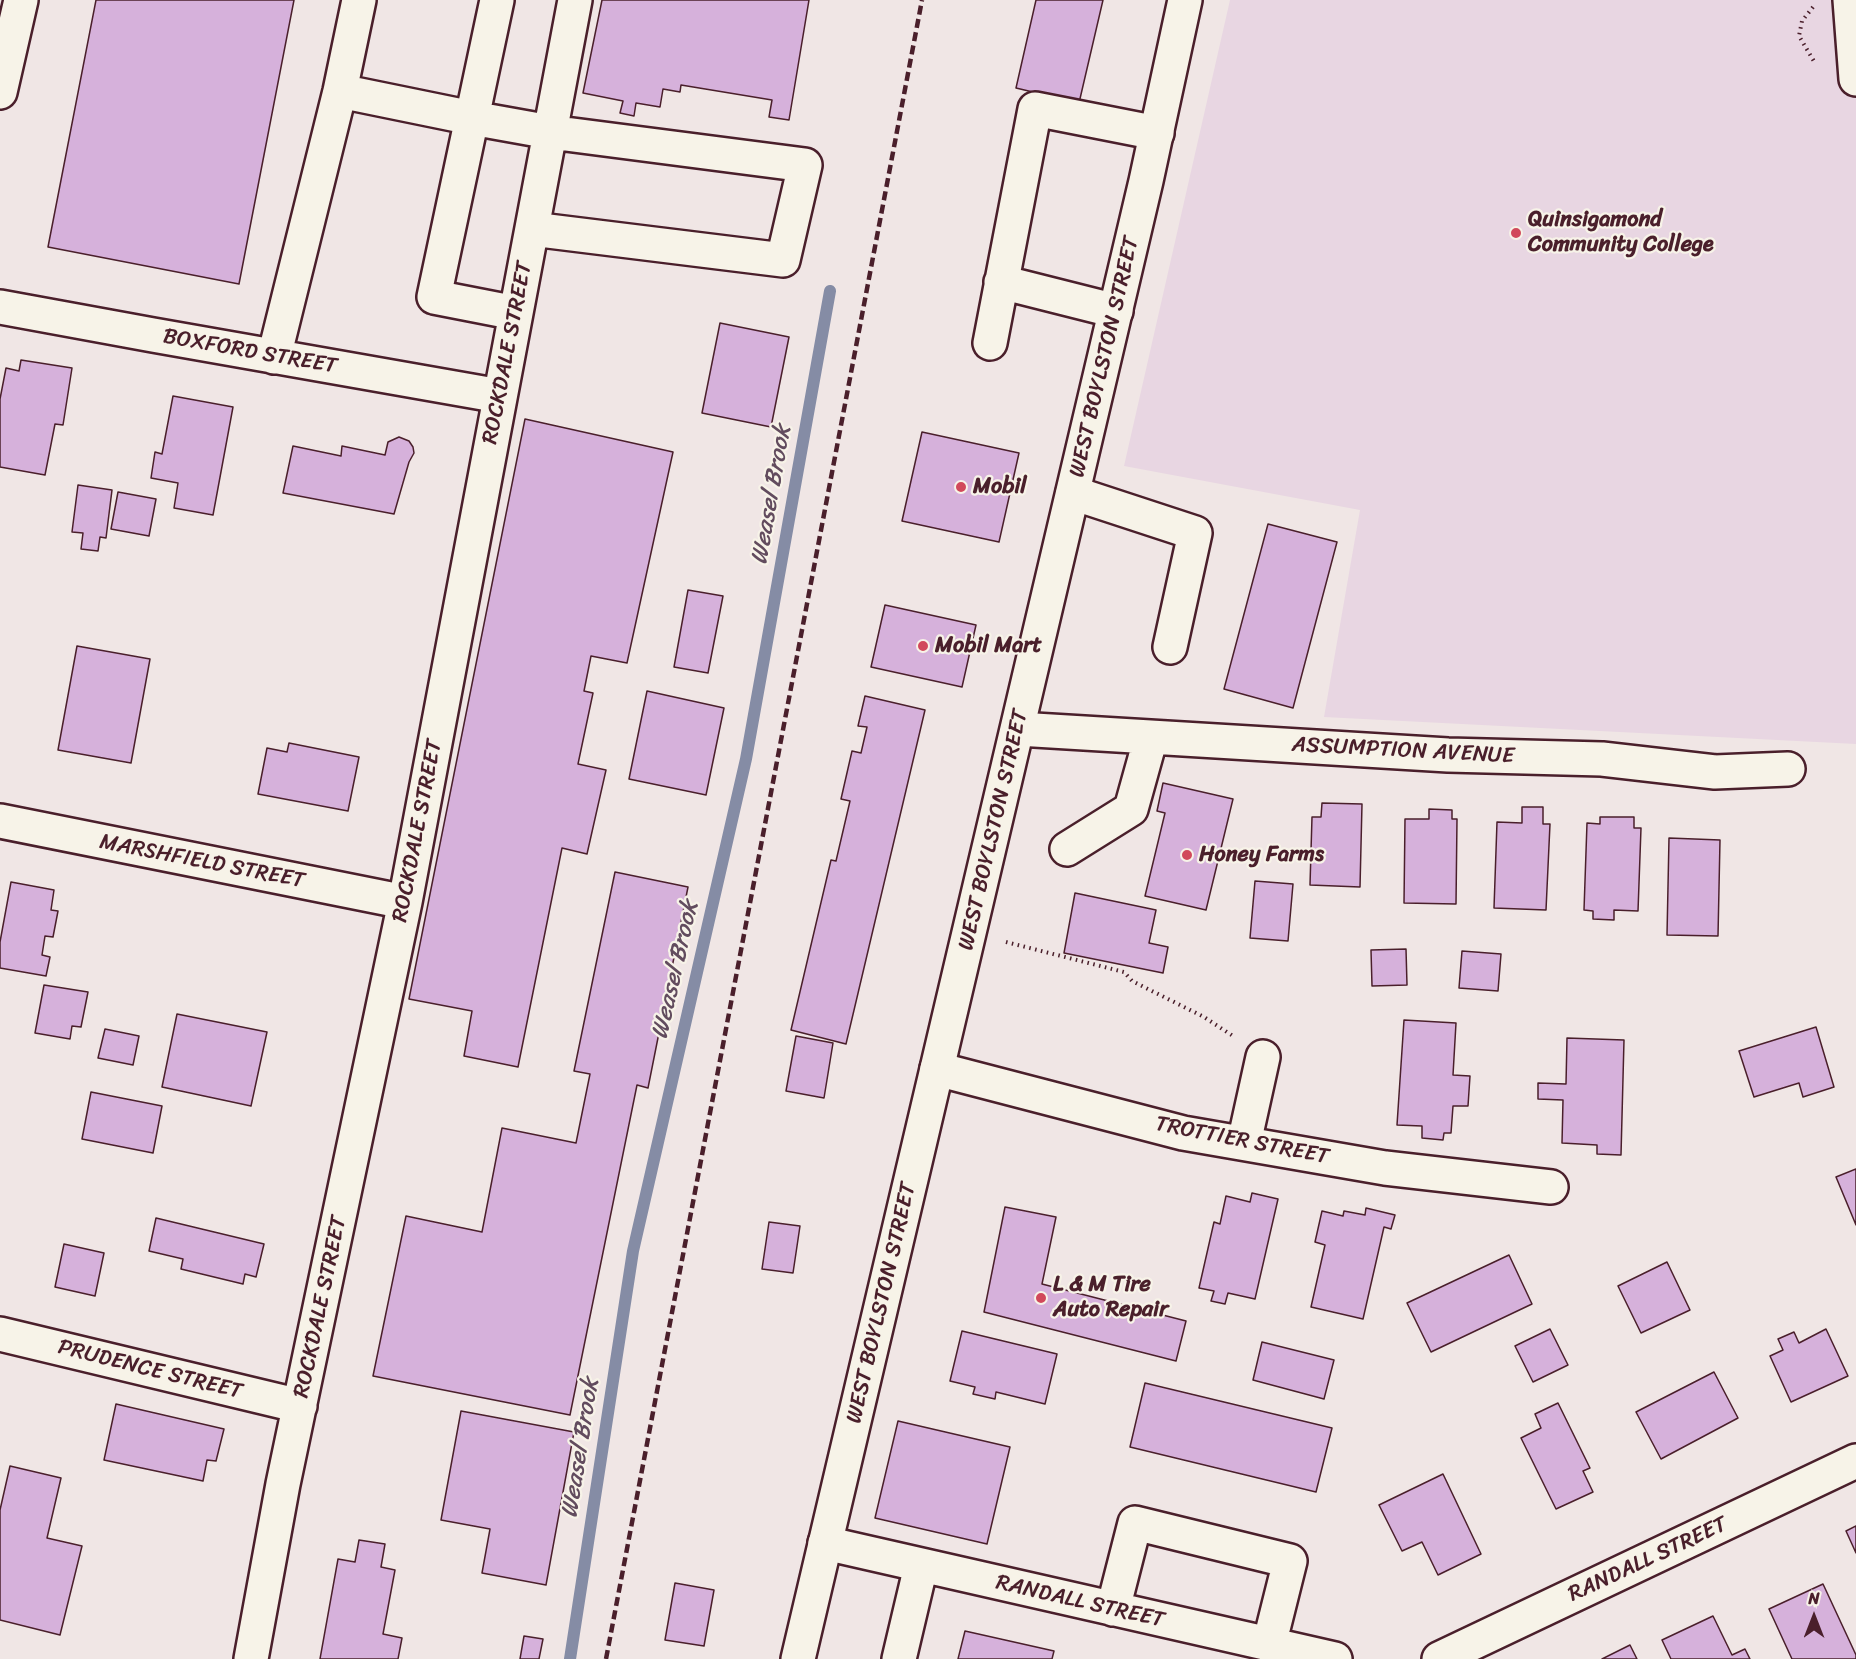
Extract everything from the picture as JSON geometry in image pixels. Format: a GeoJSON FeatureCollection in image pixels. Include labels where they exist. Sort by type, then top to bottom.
{"type":"FeatureCollection","features":[{"type":"Feature","properties":{"kind":"street"},"geometry":{"type":"LineString","coordinates":[[0,92],[21,0]]}},
{"type":"Feature","properties":{"kind":"street"},"geometry":{"type":"LineString","coordinates":[[274,357],[340,91],[359,0]]}},
{"type":"Feature","properties":{"kind":"street"},"geometry":{"type":"LineString","coordinates":[[497,0],[434,297],[516,313]]}},
{"type":"Feature","properties":{"kind":"street","name":"ROCKDALE STREET"},"geometry":{"type":"LineString","coordinates":[[251,1659],[300,1406],[405,902],[575,0]]}},
{"type":"Feature","properties":{"kind":"street","name":"WEST BOYLSTON STREET"},"geometry":{"type":"LineString","coordinates":[[798,1659],[1116,311],[1185,0]]}},
{"type":"Feature","properties":{"kind":"street"},"geometry":{"type":"LineString","coordinates":[[1850,0],[1856,79]]}},
{"type":"Feature","properties":{"kind":"street"},"geometry":{"type":"LineString","coordinates":[[340,91],[550,132],[806,165],[783,260],[532,229]]}},
{"type":"Feature","properties":{"kind":"street"},"geometry":{"type":"LineString","coordinates":[[990,343],[1035,109],[1157,133]]}},
{"type":"Feature","properties":{"kind":"street"},"geometry":{"type":"LineString","coordinates":[[1001,282],[1116,311]]}},
{"type":"Feature","properties":{"kind":"street","name":"BOXFORD STREET"},"geometry":{"type":"LineString","coordinates":[[0,307],[500,396]]}},
{"type":"Feature","properties":{"kind":"street"},"geometry":{"type":"LineString","coordinates":[[1073,493],[1195,533],[1170,647]]}},
{"type":"Feature","properties":{"kind":"street","name":"ASSUMPTION AVENUE"},"geometry":{"type":"LineString","coordinates":[[1017,729],[1448,754],[1602,759],[1716,772],[1788,769]]}},
{"type":"Feature","properties":{"kind":"street"},"geometry":{"type":"LineString","coordinates":[[1067,849],[1131,809],[1151,737]]}},
{"type":"Feature","properties":{"kind":"street","name":"MARSHFIELD STREET"},"geometry":{"type":"LineString","coordinates":[[0,821],[405,902]]}},
{"type":"Feature","properties":{"kind":"street"},"geometry":{"type":"LineString","coordinates":[[1244,1143],[1263,1057]]}},
{"type":"Feature","properties":{"kind":"street","name":"TROTTIER STREET"},"geometry":{"type":"LineString","coordinates":[[937,1069],[1183,1133],[1385,1168],[1551,1187]]}},
{"type":"Feature","properties":{"kind":"street","name":"PRUDENCE STREET"},"geometry":{"type":"LineString","coordinates":[[0,1334],[300,1406]]}},
{"type":"Feature","properties":{"kind":"street","name":"RANDALL STREET"},"geometry":{"type":"LineString","coordinates":[[1439,1659],[1856,1461]]}},
{"type":"Feature","properties":{"kind":"street"},"geometry":{"type":"LineString","coordinates":[[1113,1609],[1135,1523],[1290,1561],[1269,1645]]}},
{"type":"Feature","properties":{"kind":"street","name":"RANDALL STREET"},"geometry":{"type":"LineString","coordinates":[[825,1543],[1269,1645],[1300,1655],[1335,1659]]}},
{"type":"Feature","properties":{"kind":"street"},"geometry":{"type":"LineString","coordinates":[[899,1659],[921,1566]]}},
{"type":"Feature","properties":{"kind":"path"},"geometry":{"type":"LineString","coordinates":[[1815,67],[1815,60],[1799,36],[1802,21],[1819,0]]}},
{"type":"Feature","properties":{"kind":"path"},"geometry":{"type":"LineString","coordinates":[[1006,942],[1124,972],[1132,981],[1204,1017],[1263,1057]]}},
{"type":"Feature","properties":{"kind":"shaded area","name":"Quinsigamond Community College"},"geometry":{"type":"Polygon","coordinates":[[[1230,0],[1856,0],[1856,744],[1324,717],[1360,510],[1124,466],[1230,0]]]}},
{"type":"Feature","properties":{"kind":"building"},"geometry":{"type":"Polygon","coordinates":[[[96,0],[294,0],[239,284],[48,247],[96,0]]]}},
{"type":"Feature","properties":{"kind":"building"},"geometry":{"type":"Polygon","coordinates":[[[602,0],[809,0],[789,120],[769,117],[772,100],[681,85],[680,92],[663,89],[660,107],[636,103],[634,116],[620,113],[623,101],[583,93],[602,0]]]}},
{"type":"Feature","properties":{"kind":"building"},"geometry":{"type":"Polygon","coordinates":[[[1036,0],[1103,0],[1079,103],[1016,88],[1036,0]]]}},
{"type":"Feature","properties":{"kind":"building"},"geometry":{"type":"Polygon","coordinates":[[[720,323],[789,337],[771,427],[702,413],[720,323]]]}},
{"type":"Feature","properties":{"kind":"building"},"geometry":{"type":"Polygon","coordinates":[[[21,360],[72,368],[63,425],[55,424],[45,475],[0,467],[0,399],[6,368],[19,371],[21,360]]]}},
{"type":"Feature","properties":{"kind":"building"},"geometry":{"type":"Polygon","coordinates":[[[173,396],[233,407],[213,515],[174,508],[178,483],[151,478],[155,452],[162,454],[173,396]]]}},
{"type":"Feature","properties":{"kind":"building"},"geometry":{"type":"Polygon","coordinates":[[[525,419],[673,452],[627,663],[591,656],[584,691],[593,693],[578,764],[606,770],[587,854],[562,848],[518,1067],[464,1056],[472,1011],[409,999],[525,419]]]}},
{"type":"Feature","properties":{"kind":"building","name":"Mobil"},"geometry":{"type":"Polygon","coordinates":[[[922,432],[1019,453],[999,542],[902,521],[922,432]]]}},
{"type":"Feature","properties":{"kind":"building"},"geometry":{"type":"Polygon","coordinates":[[[399,437],[409,441],[414,453],[409,462],[394,514],[283,493],[293,446],[341,456],[342,446],[385,455],[388,442],[399,437]]]}},
{"type":"Feature","properties":{"kind":"building"},"geometry":{"type":"Polygon","coordinates":[[[78,485],[112,490],[106,538],[100,537],[98,551],[81,549],[83,533],[72,532],[78,485]]]}},
{"type":"Feature","properties":{"kind":"building"},"geometry":{"type":"Polygon","coordinates":[[[118,492],[156,499],[149,536],[111,529],[118,492]]]}},
{"type":"Feature","properties":{"kind":"building"},"geometry":{"type":"Polygon","coordinates":[[[1268,524],[1337,542],[1293,708],[1224,689],[1268,524]]]}},
{"type":"Feature","properties":{"kind":"building"},"geometry":{"type":"Polygon","coordinates":[[[688,590],[723,596],[708,673],[674,667],[688,590]]]}},
{"type":"Feature","properties":{"kind":"building","name":"Mobil Mart"},"geometry":{"type":"Polygon","coordinates":[[[885,605],[976,625],[962,687],[871,667],[885,605]]]}},
{"type":"Feature","properties":{"kind":"building"},"geometry":{"type":"Polygon","coordinates":[[[77,646],[150,659],[131,763],[58,750],[77,646]]]}},
{"type":"Feature","properties":{"kind":"building"},"geometry":{"type":"Polygon","coordinates":[[[647,691],[724,708],[706,795],[629,779],[647,691]]]}},
{"type":"Feature","properties":{"kind":"building"},"geometry":{"type":"Polygon","coordinates":[[[865,696],[925,710],[846,1044],[791,1030],[831,860],[836,861],[850,801],[841,799],[852,751],[861,753],[867,727],[858,726],[865,696]]]}},
{"type":"Feature","properties":{"kind":"building"},"geometry":{"type":"Polygon","coordinates":[[[289,743],[359,757],[348,811],[258,794],[267,748],[287,752],[289,743]]]}},
{"type":"Feature","properties":{"kind":"building","name":"Honey Farms"},"geometry":{"type":"Polygon","coordinates":[[[1163,783],[1233,799],[1206,910],[1145,896],[1165,813],[1157,811],[1163,783]]]}},
{"type":"Feature","properties":{"kind":"building"},"geometry":{"type":"Polygon","coordinates":[[[1322,803],[1362,804],[1360,887],[1310,885],[1312,817],[1321,817],[1322,803]]]}},
{"type":"Feature","properties":{"kind":"building"},"geometry":{"type":"Polygon","coordinates":[[[1522,807],[1543,807],[1543,824],[1550,824],[1546,910],[1494,908],[1497,822],[1522,823],[1522,807]]]}},
{"type":"Feature","properties":{"kind":"building"},"geometry":{"type":"Polygon","coordinates":[[[1429,809],[1452,810],[1452,819],[1457,819],[1456,904],[1404,903],[1405,819],[1429,819],[1429,809]]]}},
{"type":"Feature","properties":{"kind":"building"},"geometry":{"type":"Polygon","coordinates":[[[1600,817],[1634,817],[1634,828],[1641,828],[1638,911],[1614,910],[1614,920],[1593,919],[1593,911],[1584,910],[1587,823],[1600,824],[1600,817]]]}},
{"type":"Feature","properties":{"kind":"building"},"geometry":{"type":"Polygon","coordinates":[[[1669,838],[1720,840],[1718,936],[1667,935],[1669,838]]]}},
{"type":"Feature","properties":{"kind":"building"},"geometry":{"type":"Polygon","coordinates":[[[615,872],[688,887],[648,1088],[637,1085],[570,1415],[373,1376],[406,1216],[482,1232],[502,1128],[576,1143],[590,1074],[574,1071],[615,872]]]}},
{"type":"Feature","properties":{"kind":"building"},"geometry":{"type":"Polygon","coordinates":[[[1255,881],[1293,884],[1288,941],[1250,938],[1255,881]]]}},
{"type":"Feature","properties":{"kind":"building"},"geometry":{"type":"Polygon","coordinates":[[[11,882],[54,890],[51,910],[58,911],[53,937],[45,936],[42,955],[50,957],[46,976],[0,968],[0,942],[11,882]]]}},
{"type":"Feature","properties":{"kind":"building"},"geometry":{"type":"Polygon","coordinates":[[[1075,893],[1156,910],[1149,943],[1168,947],[1163,973],[1064,953],[1075,893]]]}},
{"type":"Feature","properties":{"kind":"building"},"geometry":{"type":"Polygon","coordinates":[[[1406,949],[1407,985],[1372,986],[1371,950],[1406,949]]]}},
{"type":"Feature","properties":{"kind":"building"},"geometry":{"type":"Polygon","coordinates":[[[1462,951],[1501,954],[1498,991],[1459,988],[1462,951]]]}},
{"type":"Feature","properties":{"kind":"building"},"geometry":{"type":"Polygon","coordinates":[[[44,985],[88,992],[81,1027],[72,1026],[70,1039],[35,1033],[44,985]]]}},
{"type":"Feature","properties":{"kind":"building"},"geometry":{"type":"Polygon","coordinates":[[[177,1014],[267,1032],[251,1106],[162,1087],[177,1014]]]}},
{"type":"Feature","properties":{"kind":"building"},"geometry":{"type":"Polygon","coordinates":[[[1404,1020],[1456,1023],[1453,1075],[1470,1076],[1468,1106],[1453,1106],[1451,1133],[1444,1133],[1443,1140],[1422,1138],[1422,1126],[1397,1125],[1404,1020]]]}},
{"type":"Feature","properties":{"kind":"building"},"geometry":{"type":"Polygon","coordinates":[[[1816,1027],[1834,1087],[1803,1097],[1799,1083],[1754,1097],[1739,1051],[1816,1027]]]}},
{"type":"Feature","properties":{"kind":"building"},"geometry":{"type":"Polygon","coordinates":[[[105,1029],[139,1036],[133,1065],[98,1058],[105,1029]]]}},
{"type":"Feature","properties":{"kind":"building"},"geometry":{"type":"Polygon","coordinates":[[[796,1036],[833,1043],[824,1098],[786,1091],[796,1036]]]}},
{"type":"Feature","properties":{"kind":"building"},"geometry":{"type":"Polygon","coordinates":[[[1567,1038],[1624,1040],[1621,1155],[1597,1154],[1597,1145],[1562,1143],[1563,1100],[1538,1099],[1538,1083],[1566,1084],[1567,1038]]]}},
{"type":"Feature","properties":{"kind":"building"},"geometry":{"type":"Polygon","coordinates":[[[91,1092],[162,1106],[153,1153],[82,1139],[91,1092]]]}},
{"type":"Feature","properties":{"kind":"building"},"geometry":{"type":"Polygon","coordinates":[[[1856,1169],[1856,1225],[1836,1177],[1856,1169]]]}},
{"type":"Feature","properties":{"kind":"building"},"geometry":{"type":"Polygon","coordinates":[[[1252,1193],[1278,1199],[1255,1299],[1228,1293],[1225,1304],[1211,1301],[1214,1291],[1199,1288],[1214,1222],[1220,1224],[1226,1196],[1250,1202],[1252,1193]]]}},
{"type":"Feature","properties":{"kind":"building","name":"L & M Tire Auto Repair"},"geometry":{"type":"Polygon","coordinates":[[[1005,1207],[1056,1217],[1042,1284],[1186,1321],[1176,1361],[984,1312],[1005,1207]]]}},
{"type":"Feature","properties":{"kind":"building"},"geometry":{"type":"Polygon","coordinates":[[[1366,1208],[1395,1215],[1391,1229],[1384,1227],[1363,1319],[1311,1307],[1325,1245],[1315,1242],[1322,1211],[1343,1216],[1344,1211],[1365,1215],[1366,1208]]]}},
{"type":"Feature","properties":{"kind":"building"},"geometry":{"type":"Polygon","coordinates":[[[156,1218],[264,1244],[256,1277],[245,1274],[243,1284],[181,1269],[183,1259],[149,1251],[156,1218]]]}},
{"type":"Feature","properties":{"kind":"building"},"geometry":{"type":"Polygon","coordinates":[[[769,1222],[800,1226],[793,1273],[762,1269],[769,1222]]]}},
{"type":"Feature","properties":{"kind":"building"},"geometry":{"type":"Polygon","coordinates":[[[64,1244],[104,1253],[95,1296],[55,1287],[64,1244]]]}},
{"type":"Feature","properties":{"kind":"building"},"geometry":{"type":"Polygon","coordinates":[[[1509,1255],[1532,1304],[1431,1352],[1407,1303],[1509,1255]]]}},
{"type":"Feature","properties":{"kind":"building"},"geometry":{"type":"Polygon","coordinates":[[[1667,1262],[1690,1310],[1641,1333],[1618,1286],[1667,1262]]]}},
{"type":"Feature","properties":{"kind":"building"},"geometry":{"type":"Polygon","coordinates":[[[1550,1329],[1568,1365],[1533,1382],[1515,1346],[1550,1329]]]}},
{"type":"Feature","properties":{"kind":"building"},"geometry":{"type":"Polygon","coordinates":[[[1826,1329],[1848,1376],[1791,1402],[1770,1356],[1783,1350],[1778,1339],[1794,1332],[1799,1343],[1826,1329]]]}},
{"type":"Feature","properties":{"kind":"building"},"geometry":{"type":"Polygon","coordinates":[[[962,1331],[1057,1354],[1045,1404],[996,1392],[995,1399],[973,1394],[975,1387],[950,1381],[962,1331]]]}},
{"type":"Feature","properties":{"kind":"building"},"geometry":{"type":"Polygon","coordinates":[[[1262,1342],[1334,1360],[1324,1399],[1253,1380],[1262,1342]]]}},
{"type":"Feature","properties":{"kind":"building"},"geometry":{"type":"Polygon","coordinates":[[[1714,1372],[1738,1418],[1661,1459],[1636,1412],[1714,1372]]]}},
{"type":"Feature","properties":{"kind":"building"},"geometry":{"type":"Polygon","coordinates":[[[1145,1383],[1332,1428],[1316,1492],[1130,1447],[1145,1383]]]}},
{"type":"Feature","properties":{"kind":"building"},"geometry":{"type":"Polygon","coordinates":[[[1558,1403],[1590,1468],[1583,1471],[1593,1492],[1556,1509],[1521,1438],[1541,1428],[1535,1414],[1558,1403]]]}},
{"type":"Feature","properties":{"kind":"building"},"geometry":{"type":"Polygon","coordinates":[[[116,1404],[224,1429],[216,1461],[207,1460],[203,1481],[104,1460],[116,1404]]]}},
{"type":"Feature","properties":{"kind":"building"},"geometry":{"type":"Polygon","coordinates":[[[461,1411],[574,1432],[546,1585],[482,1573],[490,1529],[441,1520],[461,1411]]]}},
{"type":"Feature","properties":{"kind":"building"},"geometry":{"type":"Polygon","coordinates":[[[898,1421],[1010,1447],[987,1544],[875,1518],[898,1421]]]}},
{"type":"Feature","properties":{"kind":"building"},"geometry":{"type":"Polygon","coordinates":[[[10,1466],[61,1478],[47,1538],[82,1546],[60,1635],[0,1620],[0,1510],[10,1466]]]}},
{"type":"Feature","properties":{"kind":"building"},"geometry":{"type":"Polygon","coordinates":[[[1443,1474],[1481,1554],[1438,1575],[1422,1542],[1402,1551],[1379,1505],[1443,1474]]]}},
{"type":"Feature","properties":{"kind":"building"},"geometry":{"type":"Polygon","coordinates":[[[1856,1526],[1856,1553],[1846,1531],[1856,1526]]]}},
{"type":"Feature","properties":{"kind":"building"},"geometry":{"type":"Polygon","coordinates":[[[359,1540],[385,1544],[381,1567],[395,1570],[383,1634],[402,1638],[398,1659],[320,1659],[338,1559],[355,1562],[359,1540]]]}},
{"type":"Feature","properties":{"kind":"building"},"geometry":{"type":"Polygon","coordinates":[[[675,1583],[714,1590],[704,1646],[665,1640],[675,1583]]]}},
{"type":"Feature","properties":{"kind":"building"},"geometry":{"type":"Polygon","coordinates":[[[1823,1584],[1856,1659],[1792,1659],[1769,1609],[1823,1584]]]}},
{"type":"Feature","properties":{"kind":"building"},"geometry":{"type":"Polygon","coordinates":[[[1713,1616],[1732,1655],[1745,1649],[1750,1659],[1671,1659],[1662,1640],[1713,1616]]]}},
{"type":"Feature","properties":{"kind":"building"},"geometry":{"type":"Polygon","coordinates":[[[965,1631],[1054,1651],[1052,1659],[958,1659],[965,1631]]]}},
{"type":"Feature","properties":{"kind":"building"},"geometry":{"type":"Polygon","coordinates":[[[524,1636],[543,1639],[539,1659],[520,1659],[524,1636]]]}},
{"type":"Feature","properties":{"kind":"building"},"geometry":{"type":"Polygon","coordinates":[[[1630,1645],[1637,1659],[1602,1659],[1630,1645]]]}},
{"type":"Feature","properties":{"kind":"waterway","name":"Weasel Brook"},"geometry":{"type":"LineString","coordinates":[[570,1659],[633,1251],[746,759],[830,291]]}},
{"type":"Feature","properties":{"kind":"railway"},"geometry":{"type":"LineString","coordinates":[[606,1659],[922,0]]}},
{"type":"Feature","properties":{"kind":"place","name":"Quinsigamond Community College"},"geometry":{"type":"Point","coordinates":[1516,233]}},
{"type":"Feature","properties":{"kind":"place","name":"Mobil"},"geometry":{"type":"Point","coordinates":[961,487]}},
{"type":"Feature","properties":{"kind":"place","name":"Mobil Mart"},"geometry":{"type":"Point","coordinates":[923,646]}},
{"type":"Feature","properties":{"kind":"place","name":"Honey Farms"},"geometry":{"type":"Point","coordinates":[1187,855]}},
{"type":"Feature","properties":{"kind":"place","name":"L & M Tire Auto Repair"},"geometry":{"type":"Point","coordinates":[1041,1298]}}]}
